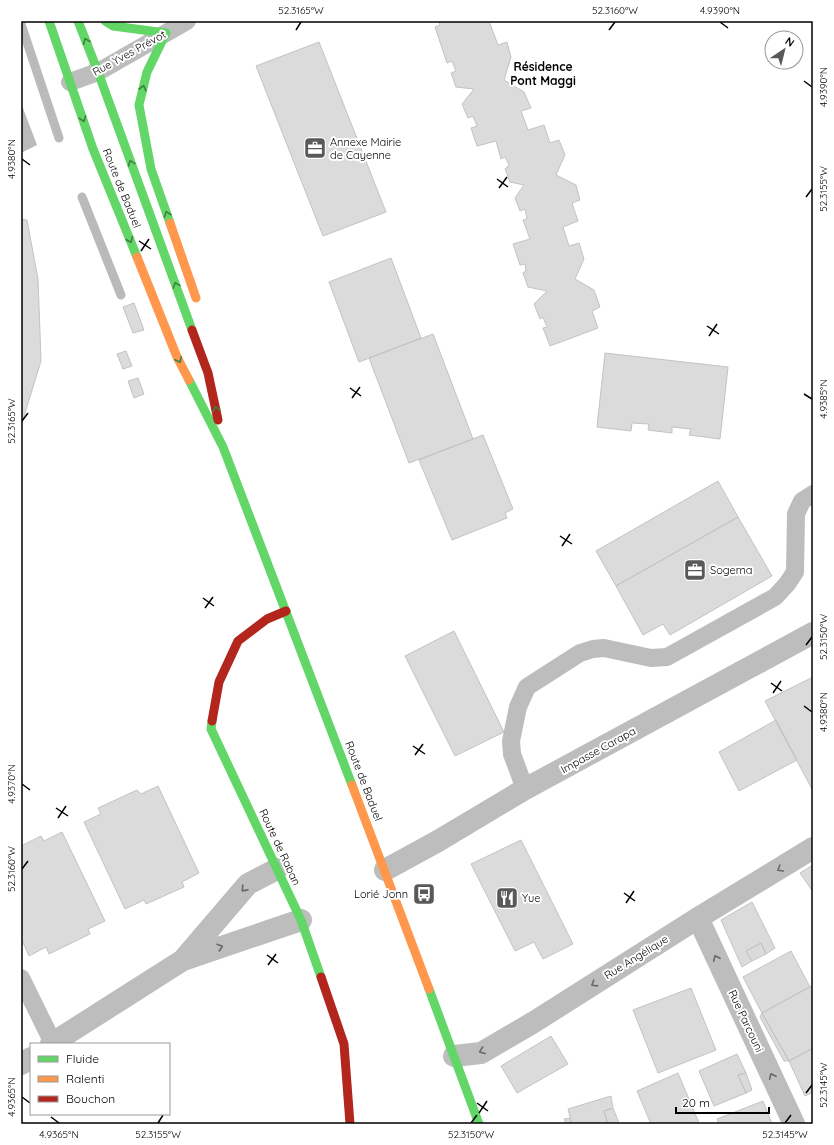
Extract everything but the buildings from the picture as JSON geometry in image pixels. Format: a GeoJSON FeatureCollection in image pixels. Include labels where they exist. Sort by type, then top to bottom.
{"type":"FeatureCollection","features":[{"type":"Feature","properties":{"kind":"main road","name":"Route de Baduel"},"geometry":{"type":"LineString","coordinates":[[49,21],[93,149],[177,357],[223,447],[385,870],[479,1124]]}},
{"type":"Feature","properties":{"kind":"main road","name":"Route de Baduel"},"geometry":{"type":"LineString","coordinates":[[78,21],[208,373],[223,447]]}},
{"type":"Feature","properties":{"kind":"main road"},"geometry":{"type":"LineString","coordinates":[[105,21],[113,26],[166,33],[148,72],[139,105],[151,169],[195,294],[198,310]]}},
{"type":"Feature","properties":{"kind":"main road"},"geometry":{"type":"LineString","coordinates":[[200,326],[208,373]]}},
{"type":"Feature","properties":{"kind":"main road","name":"Route de Raban"},"geometry":{"type":"LineString","coordinates":[[286,610],[267,619],[238,641],[219,682],[211,729],[301,920],[344,1044],[350,1124]]}},
{"type":"Feature","properties":{"kind":"street","name":"Impasse Carapa"},"geometry":{"type":"LineString","coordinates":[[385,870],[438,841],[525,789],[813,633]]}},
{"type":"Feature","properties":{"kind":"street","name":"Rue Angélique"},"geometry":{"type":"LineString","coordinates":[[454,1056],[481,1053],[534,1022],[698,918],[813,848]]}},
{"type":"Feature","properties":{"kind":"street"},"geometry":{"type":"LineString","coordinates":[[183,960],[248,884],[277,869]]}},
{"type":"Feature","properties":{"kind":"street","name":"Rue Parcouni"},"geometry":{"type":"LineString","coordinates":[[698,918],[794,1124]]}},
{"type":"Feature","properties":{"kind":"street"},"geometry":{"type":"LineString","coordinates":[[52,1043],[183,960],[301,920]]}},
{"type":"Feature","properties":{"kind":"street"},"geometry":{"type":"LineString","coordinates":[[21,1064],[30,1059]]}},
{"type":"Feature","properties":{"kind":"lane","name":"Rue Yves Prévot"},"geometry":{"type":"LineString","coordinates":[[70,82],[98,72],[187,21]]}},
{"type":"Feature","properties":{"kind":"lane"},"geometry":{"type":"LineString","coordinates":[[525,789],[512,754],[511,741],[518,707],[527,687],[580,653],[592,649],[604,648],[651,658],[667,657],[774,597],[787,584],[795,572],[796,514],[802,501],[813,494]]}},
{"type":"Feature","properties":{"kind":"lane"},"geometry":{"type":"LineString","coordinates":[[21,978],[52,1043]]}},
{"type":"Feature","properties":{"kind":"shaded area"},"geometry":{"type":"Polygon","coordinates":[[[21,103],[37,145],[21,153],[21,103]]]}},
{"type":"Feature","properties":{"kind":"waterway"},"geometry":{"type":"LineString","coordinates":[[21,24],[59,138]]}},
{"type":"Feature","properties":{"kind":"waterway"},"geometry":{"type":"LineString","coordinates":[[82,197],[121,295]]}},
{"type":"Feature","properties":{"kind":"traffic: fast"},"geometry":{"type":"LineString","coordinates":[[49,21],[93,149],[137,257]]}},
{"type":"Feature","properties":{"kind":"traffic: fast"},"geometry":{"type":"LineString","coordinates":[[78,21],[192,330]]}},
{"type":"Feature","properties":{"kind":"traffic: fast"},"geometry":{"type":"LineString","coordinates":[[105,21],[113,26],[166,33],[147,72],[139,105],[151,169],[170,223]]}},
{"type":"Feature","properties":{"kind":"traffic: fast"},"geometry":{"type":"LineString","coordinates":[[189,380],[223,447],[352,785]]}},
{"type":"Feature","properties":{"kind":"traffic: fast"},"geometry":{"type":"LineString","coordinates":[[212,721],[211,729],[301,920],[321,977]]}},
{"type":"Feature","properties":{"kind":"traffic: fast"},"geometry":{"type":"LineString","coordinates":[[429,989],[479,1124]]}},
{"type":"Feature","properties":{"kind":"traffic: slow"},"geometry":{"type":"LineString","coordinates":[[170,223],[196,298]]}},
{"type":"Feature","properties":{"kind":"traffic: slow"},"geometry":{"type":"LineString","coordinates":[[137,257],[177,357],[189,380]]}},
{"type":"Feature","properties":{"kind":"traffic: slow"},"geometry":{"type":"LineString","coordinates":[[352,785],[429,989]]}},
{"type":"Feature","properties":{"kind":"traffic: jam"},"geometry":{"type":"LineString","coordinates":[[192,330],[208,373],[218,420]]}},
{"type":"Feature","properties":{"kind":"traffic: jam"},"geometry":{"type":"LineString","coordinates":[[212,721],[219,682],[238,641],[267,619],[286,611]]}},
{"type":"Feature","properties":{"kind":"traffic: jam"},"geometry":{"type":"LineString","coordinates":[[321,977],[344,1044],[350,1124]]}},
{"type":"Feature","properties":{"kind":"place","name":"Annexe Mairie de Cayenne"},"geometry":{"type":"Point","coordinates":[315,148]}},
{"type":"Feature","properties":{"kind":"place","name":"Sogema"},"geometry":{"type":"Point","coordinates":[695,570]}},
{"type":"Feature","properties":{"kind":"place","name":"Lorié Jonn"},"geometry":{"type":"Point","coordinates":[424,894]}},
{"type":"Feature","properties":{"kind":"place","name":"Yue"},"geometry":{"type":"Point","coordinates":[507,898]}},
{"type":"Feature","properties":{"kind":"district","name":"Résidence Pont Maggi"},"geometry":{"type":"Point","coordinates":[543,73]}}]}
